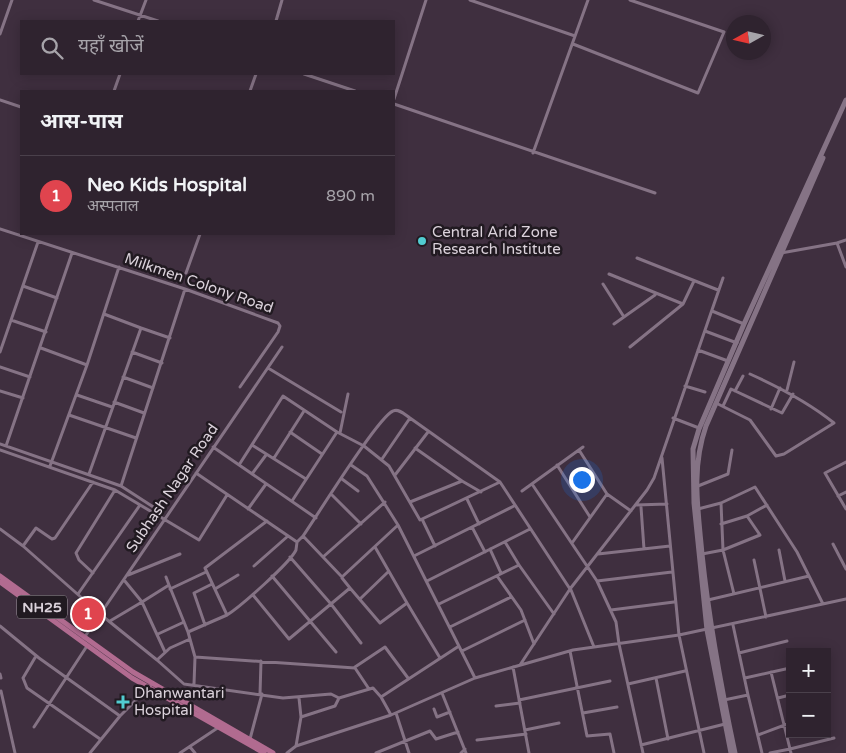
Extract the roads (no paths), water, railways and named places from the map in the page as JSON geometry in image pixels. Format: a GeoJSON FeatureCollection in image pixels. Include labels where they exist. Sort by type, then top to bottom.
{"type":"FeatureCollection","features":[{"type":"Feature","properties":{"kind":"main road"},"geometry":{"type":"LineString","coordinates":[[731,753],[708,630],[692,471],[693,449],[699,428],[728,361],[739,343],[744,324],[846,100]]}},
{"type":"Feature","properties":{"kind":"main road"},"geometry":{"type":"LineString","coordinates":[[735,753],[708,630],[698,509],[698,448],[739,343],[846,107]]}},
{"type":"Feature","properties":{"kind":"main road","name":"NH25"},"geometry":{"type":"LineString","coordinates":[[0,576],[83,639],[86,648],[264,753]]}},
{"type":"Feature","properties":{"kind":"main road","name":"NH25"},"geometry":{"type":"LineString","coordinates":[[0,582],[150,686],[273,753]]}},
{"type":"Feature","properties":{"kind":"street"},"geometry":{"type":"LineString","coordinates":[[0,34],[12,0]]}},
{"type":"Feature","properties":{"kind":"street"},"geometry":{"type":"LineString","coordinates":[[94,0],[155,20]]}},
{"type":"Feature","properties":{"kind":"street"},"geometry":{"type":"LineString","coordinates":[[138,20],[146,0]]}},
{"type":"Feature","properties":{"kind":"street"},"geometry":{"type":"LineString","coordinates":[[276,20],[282,0]]}},
{"type":"Feature","properties":{"kind":"street"},"geometry":{"type":"LineString","coordinates":[[395,96],[426,0]]}},
{"type":"Feature","properties":{"kind":"street"},"geometry":{"type":"LineString","coordinates":[[470,0],[576,36]]}},
{"type":"Feature","properties":{"kind":"street"},"geometry":{"type":"LineString","coordinates":[[533,153],[588,0]]}},
{"type":"Feature","properties":{"kind":"street"},"geometry":{"type":"LineString","coordinates":[[573,44],[698,93],[724,32],[630,0]]}},
{"type":"Feature","properties":{"kind":"street"},"geometry":{"type":"LineString","coordinates":[[114,90],[120,75]]}},
{"type":"Feature","properties":{"kind":"street"},"geometry":{"type":"LineString","coordinates":[[250,90],[256,75]]}},
{"type":"Feature","properties":{"kind":"street"},"geometry":{"type":"LineString","coordinates":[[307,75],[352,90]]}},
{"type":"Feature","properties":{"kind":"street"},"geometry":{"type":"LineString","coordinates":[[0,100],[20,107]]}},
{"type":"Feature","properties":{"kind":"street"},"geometry":{"type":"LineString","coordinates":[[395,104],[533,153],[656,193]]}},
{"type":"Feature","properties":{"kind":"street","name":"Milkmen Colony Road"},"geometry":{"type":"LineString","coordinates":[[0,229],[185,289],[278,322],[280,326],[240,387]]}},
{"type":"Feature","properties":{"kind":"street"},"geometry":{"type":"LineString","coordinates":[[186,273],[200,235]]}},
{"type":"Feature","properties":{"kind":"street"},"geometry":{"type":"LineString","coordinates":[[781,253],[846,240]]}},
{"type":"Feature","properties":{"kind":"street"},"geometry":{"type":"LineString","coordinates":[[0,352],[38,242]]}},
{"type":"Feature","properties":{"kind":"street"},"geometry":{"type":"LineString","coordinates":[[837,243],[846,267]]}},
{"type":"Feature","properties":{"kind":"street"},"geometry":{"type":"LineString","coordinates":[[6,446],[72,253]]}},
{"type":"Feature","properties":{"kind":"street"},"geometry":{"type":"LineString","coordinates":[[637,258],[718,290]]}},
{"type":"Feature","properties":{"kind":"street"},"geometry":{"type":"LineString","coordinates":[[51,464],[77,395],[119,268]]}},
{"type":"Feature","properties":{"kind":"street"},"geometry":{"type":"LineString","coordinates":[[609,274],[683,304]]}},
{"type":"Feature","properties":{"kind":"street"},"geometry":{"type":"LineString","coordinates":[[520,666],[570,589],[648,490],[661,458],[673,418],[723,278]]}},
{"type":"Feature","properties":{"kind":"street"},"geometry":{"type":"LineString","coordinates":[[630,346],[683,304],[694,281]]}},
{"type":"Feature","properties":{"kind":"street"},"geometry":{"type":"LineString","coordinates":[[602,284],[624,317]]}},
{"type":"Feature","properties":{"kind":"street"},"geometry":{"type":"LineString","coordinates":[[23,286],[57,298]]}},
{"type":"Feature","properties":{"kind":"street"},"geometry":{"type":"LineString","coordinates":[[121,486],[185,289]]}},
{"type":"Feature","properties":{"kind":"street"},"geometry":{"type":"LineString","coordinates":[[614,324],[656,294]]}},
{"type":"Feature","properties":{"kind":"street"},"geometry":{"type":"LineString","coordinates":[[712,311],[744,324]]}},
{"type":"Feature","properties":{"kind":"street"},"geometry":{"type":"LineString","coordinates":[[104,314],[170,338]]}},
{"type":"Feature","properties":{"kind":"street"},"geometry":{"type":"LineString","coordinates":[[11,320],[46,332]]}},
{"type":"Feature","properties":{"kind":"street"},"geometry":{"type":"LineString","coordinates":[[89,474],[141,328]]}},
{"type":"Feature","properties":{"kind":"street"},"geometry":{"type":"LineString","coordinates":[[705,331],[739,343]]}},
{"type":"Feature","properties":{"kind":"street","name":"Subhash Nagar Road"},"geometry":{"type":"LineString","coordinates":[[83,639],[282,347]]}},
{"type":"Feature","properties":{"kind":"street"},"geometry":{"type":"LineString","coordinates":[[41,348],[87,365]]}},
{"type":"Feature","properties":{"kind":"street"},"geometry":{"type":"LineString","coordinates":[[698,350],[728,361]]}},
{"type":"Feature","properties":{"kind":"street"},"geometry":{"type":"LineString","coordinates":[[132,352],[162,363]]}},
{"type":"Feature","properties":{"kind":"street"},"geometry":{"type":"LineString","coordinates":[[787,390],[794,362]]}},
{"type":"Feature","properties":{"kind":"street"},"geometry":{"type":"LineString","coordinates":[[0,367],[30,377]]}},
{"type":"Feature","properties":{"kind":"street"},"geometry":{"type":"LineString","coordinates":[[268,368],[341,412]]}},
{"type":"Feature","properties":{"kind":"street"},"geometry":{"type":"LineString","coordinates":[[716,403],[750,420],[776,456],[784,454],[834,423],[787,390],[750,374]]}},
{"type":"Feature","properties":{"kind":"street"},"geometry":{"type":"LineString","coordinates":[[735,391],[743,376]]}},
{"type":"Feature","properties":{"kind":"street"},"geometry":{"type":"LineString","coordinates":[[123,377],[153,388]]}},
{"type":"Feature","properties":{"kind":"street"},"geometry":{"type":"LineString","coordinates":[[685,386],[705,392]]}},
{"type":"Feature","properties":{"kind":"street"},"geometry":{"type":"LineString","coordinates":[[771,409],[780,388]]}},
{"type":"Feature","properties":{"kind":"street"},"geometry":{"type":"LineString","coordinates":[[723,406],[731,389],[771,409],[783,412],[793,394]]}},
{"type":"Feature","properties":{"kind":"street"},"geometry":{"type":"LineString","coordinates":[[0,391],[23,398]]}},
{"type":"Feature","properties":{"kind":"street"},"geometry":{"type":"LineString","coordinates":[[292,501],[338,433],[348,394]]}},
{"type":"Feature","properties":{"kind":"street"},"geometry":{"type":"LineString","coordinates":[[77,395],[112,407]]}},
{"type":"Feature","properties":{"kind":"street"},"geometry":{"type":"LineString","coordinates":[[239,465],[283,396],[338,433],[364,446],[382,460],[395,475],[420,520],[422,519],[435,546]]}},
{"type":"Feature","properties":{"kind":"street"},"geometry":{"type":"LineString","coordinates":[[114,402],[144,413]]}},
{"type":"Feature","properties":{"kind":"street"},"geometry":{"type":"LineString","coordinates":[[188,632],[228,615],[253,595],[290,557],[296,550],[297,542],[332,495],[380,421],[392,411],[398,410],[500,482],[570,589],[594,648]]}},
{"type":"Feature","properties":{"kind":"street"},"geometry":{"type":"LineString","coordinates":[[274,458],[304,411]]}},
{"type":"Feature","properties":{"kind":"street"},"geometry":{"type":"LineString","coordinates":[[69,415],[136,438]]}},
{"type":"Feature","properties":{"kind":"street"},"geometry":{"type":"LineString","coordinates":[[382,460],[410,418]]}},
{"type":"Feature","properties":{"kind":"street"},"geometry":{"type":"LineString","coordinates":[[673,418],[699,428]]}},
{"type":"Feature","properties":{"kind":"street"},"geometry":{"type":"LineString","coordinates":[[290,432],[322,454]]}},
{"type":"Feature","properties":{"kind":"street"},"geometry":{"type":"LineString","coordinates":[[395,475],[428,432]]}},
{"type":"Feature","properties":{"kind":"street"},"geometry":{"type":"LineString","coordinates":[[0,444],[115,490],[199,540],[227,495]]}},
{"type":"Feature","properties":{"kind":"street"},"geometry":{"type":"LineString","coordinates":[[252,445],[306,479]]}},
{"type":"Feature","properties":{"kind":"street"},"geometry":{"type":"LineString","coordinates":[[522,491],[583,446]]}},
{"type":"Feature","properties":{"kind":"street"},"geometry":{"type":"LineString","coordinates":[[213,448],[316,518]]}},
{"type":"Feature","properties":{"kind":"street"},"geometry":{"type":"LineString","coordinates":[[416,448],[462,481],[481,492]]}},
{"type":"Feature","properties":{"kind":"street"},"geometry":{"type":"LineString","coordinates":[[0,450],[89,474],[121,486],[158,510],[160,516]]}},
{"type":"Feature","properties":{"kind":"street"},"geometry":{"type":"LineString","coordinates":[[579,450],[607,494],[631,511]]}},
{"type":"Feature","properties":{"kind":"street"},"geometry":{"type":"LineString","coordinates":[[697,486],[728,474],[732,450]]}},
{"type":"Feature","properties":{"kind":"street"},"geometry":{"type":"LineString","coordinates":[[252,474],[266,455]]}},
{"type":"Feature","properties":{"kind":"street"},"geometry":{"type":"LineString","coordinates":[[661,458],[679,635],[704,753]]}},
{"type":"Feature","properties":{"kind":"street"},"geometry":{"type":"LineString","coordinates":[[846,462],[825,473],[846,509]]}},
{"type":"Feature","properties":{"kind":"street"},"geometry":{"type":"LineString","coordinates":[[351,465],[367,476],[385,502],[427,580],[475,678]]}},
{"type":"Feature","properties":{"kind":"street"},"geometry":{"type":"LineString","coordinates":[[557,465],[590,517]]}},
{"type":"Feature","properties":{"kind":"street"},"geometry":{"type":"LineString","coordinates":[[196,474],[297,542]]}},
{"type":"Feature","properties":{"kind":"street"},"geometry":{"type":"LineString","coordinates":[[342,479],[358,491]]}},
{"type":"Feature","properties":{"kind":"street"},"geometry":{"type":"LineString","coordinates":[[410,502],[462,481]]}},
{"type":"Feature","properties":{"kind":"street"},"geometry":{"type":"LineString","coordinates":[[23,546],[36,528],[52,539],[56,538],[93,482]]}},
{"type":"Feature","properties":{"kind":"street"},"geometry":{"type":"LineString","coordinates":[[422,519],[500,482]]}},
{"type":"Feature","properties":{"kind":"street"},"geometry":{"type":"LineString","coordinates":[[248,509],[266,484]]}},
{"type":"Feature","properties":{"kind":"street"},"geometry":{"type":"LineString","coordinates":[[532,484],[597,581],[616,622],[619,644],[643,753]]}},
{"type":"Feature","properties":{"kind":"street"},"geometry":{"type":"LineString","coordinates":[[698,509],[721,503],[755,487],[797,552],[823,604]]}},
{"type":"Feature","properties":{"kind":"street"},"geometry":{"type":"LineString","coordinates":[[93,573],[77,558],[76,553],[115,490]]}},
{"type":"Feature","properties":{"kind":"street"},"geometry":{"type":"LineString","coordinates":[[838,496],[846,492]]}},
{"type":"Feature","properties":{"kind":"street"},"geometry":{"type":"LineString","coordinates":[[572,543],[607,494]]}},
{"type":"Feature","properties":{"kind":"street"},"geometry":{"type":"LineString","coordinates":[[332,495],[361,524]]}},
{"type":"Feature","properties":{"kind":"street"},"geometry":{"type":"LineString","coordinates":[[467,499],[479,524]]}},
{"type":"Feature","properties":{"kind":"street"},"geometry":{"type":"LineString","coordinates":[[323,558],[385,502]]}},
{"type":"Feature","properties":{"kind":"street"},"geometry":{"type":"LineString","coordinates":[[721,503],[723,550],[734,594]]}},
{"type":"Feature","properties":{"kind":"street"},"geometry":{"type":"LineString","coordinates":[[636,505],[667,504]]}},
{"type":"Feature","properties":{"kind":"street"},"geometry":{"type":"LineString","coordinates":[[78,594],[140,505]]}},
{"type":"Feature","properties":{"kind":"street"},"geometry":{"type":"LineString","coordinates":[[722,524],[747,516],[767,505]]}},
{"type":"Feature","properties":{"kind":"street"},"geometry":{"type":"LineString","coordinates":[[414,556],[514,506]]}},
{"type":"Feature","properties":{"kind":"street"},"geometry":{"type":"LineString","coordinates":[[641,506],[644,549]]}},
{"type":"Feature","properties":{"kind":"street"},"geometry":{"type":"LineString","coordinates":[[702,554],[723,550],[760,536],[747,516]]}},
{"type":"Feature","properties":{"kind":"street"},"geometry":{"type":"LineString","coordinates":[[228,615],[205,568],[267,521]]}},
{"type":"Feature","properties":{"kind":"street"},"geometry":{"type":"LineString","coordinates":[[342,578],[398,525]]}},
{"type":"Feature","properties":{"kind":"street"},"geometry":{"type":"LineString","coordinates":[[472,527],[485,552]]}},
{"type":"Feature","properties":{"kind":"street"},"geometry":{"type":"LineString","coordinates":[[0,529],[23,546],[100,614],[157,660],[180,682],[283,698],[331,694],[339,698],[375,689],[391,715]]}},
{"type":"Feature","properties":{"kind":"street"},"geometry":{"type":"LineString","coordinates":[[427,580],[530,530]]}},
{"type":"Feature","properties":{"kind":"street"},"geometry":{"type":"LineString","coordinates":[[254,566],[288,536]]}},
{"type":"Feature","properties":{"kind":"street"},"geometry":{"type":"LineString","coordinates":[[303,536],[380,623],[407,603]]}},
{"type":"Feature","properties":{"kind":"street"},"geometry":{"type":"LineString","coordinates":[[505,542],[554,614]]}},
{"type":"Feature","properties":{"kind":"street"},"geometry":{"type":"LineString","coordinates":[[833,544],[846,569]]}},
{"type":"Feature","properties":{"kind":"street"},"geometry":{"type":"LineString","coordinates":[[598,554],[670,546]]}},
{"type":"Feature","properties":{"kind":"street"},"geometry":{"type":"LineString","coordinates":[[375,547],[440,658]]}},
{"type":"Feature","properties":{"kind":"street"},"geometry":{"type":"LineString","coordinates":[[490,550],[502,573]]}},
{"type":"Feature","properties":{"kind":"street"},"geometry":{"type":"LineString","coordinates":[[778,550],[785,581]]}},
{"type":"Feature","properties":{"kind":"street"},"geometry":{"type":"LineString","coordinates":[[127,575],[180,554]]}},
{"type":"Feature","properties":{"kind":"street"},"geometry":{"type":"LineString","coordinates":[[290,557],[362,643]]}},
{"type":"Feature","properties":{"kind":"street"},"geometry":{"type":"LineString","coordinates":[[754,560],[766,617]]}},
{"type":"Feature","properties":{"kind":"street"},"geometry":{"type":"LineString","coordinates":[[439,604],[519,565]]}},
{"type":"Feature","properties":{"kind":"street"},"geometry":{"type":"LineString","coordinates":[[110,621],[170,587],[206,572]]}},
{"type":"Feature","properties":{"kind":"street"},"geometry":{"type":"LineString","coordinates":[[360,599],[388,572]]}},
{"type":"Feature","properties":{"kind":"street"},"geometry":{"type":"LineString","coordinates":[[597,581],[672,572]]}},
{"type":"Feature","properties":{"kind":"street"},"geometry":{"type":"LineString","coordinates":[[214,589],[238,575]]}},
{"type":"Feature","properties":{"kind":"street"},"geometry":{"type":"LineString","coordinates":[[272,576],[336,652]]}},
{"type":"Feature","properties":{"kind":"street"},"geometry":{"type":"LineString","coordinates":[[496,576],[524,620],[534,644]]}},
{"type":"Feature","properties":{"kind":"street"},"geometry":{"type":"LineString","coordinates":[[707,601],[809,576]]}},
{"type":"Feature","properties":{"kind":"street"},"geometry":{"type":"LineString","coordinates":[[166,577],[188,632],[195,657],[194,684]]}},
{"type":"Feature","properties":{"kind":"street"},"geometry":{"type":"LineString","coordinates":[[124,580],[142,602],[165,652]]}},
{"type":"Feature","properties":{"kind":"street"},"geometry":{"type":"LineString","coordinates":[[205,625],[194,593],[212,584]]}},
{"type":"Feature","properties":{"kind":"street"},"geometry":{"type":"LineString","coordinates":[[253,595],[289,639],[350,588]]}},
{"type":"Feature","properties":{"kind":"street"},"geometry":{"type":"LineString","coordinates":[[450,627],[511,597]]}},
{"type":"Feature","properties":{"kind":"street"},"geometry":{"type":"LineString","coordinates":[[287,753],[296,746],[396,714],[475,678],[570,651],[708,630],[846,599]]}},
{"type":"Feature","properties":{"kind":"street"},"geometry":{"type":"LineString","coordinates":[[611,610],[675,602]]}},
{"type":"Feature","properties":{"kind":"street"},"geometry":{"type":"LineString","coordinates":[[462,651],[524,620]]}},
{"type":"Feature","properties":{"kind":"street"},"geometry":{"type":"LineString","coordinates":[[158,634],[184,622]]}},
{"type":"Feature","properties":{"kind":"street"},"geometry":{"type":"LineString","coordinates":[[733,625],[762,753]]}},
{"type":"Feature","properties":{"kind":"street"},"geometry":{"type":"LineString","coordinates":[[0,626],[36,656],[120,716]]}},
{"type":"Feature","properties":{"kind":"street"},"geometry":{"type":"LineString","coordinates":[[157,660],[165,652],[190,638]]}},
{"type":"Feature","properties":{"kind":"street"},"geometry":{"type":"LineString","coordinates":[[739,653],[787,641]]}},
{"type":"Feature","properties":{"kind":"street"},"geometry":{"type":"LineString","coordinates":[[381,697],[459,646]]}},
{"type":"Feature","properties":{"kind":"street"},"geometry":{"type":"LineString","coordinates":[[195,657],[261,660],[355,668],[384,647],[408,678]]}},
{"type":"Feature","properties":{"kind":"street"},"geometry":{"type":"LineString","coordinates":[[34,727],[86,648]]}},
{"type":"Feature","properties":{"kind":"street"},"geometry":{"type":"LineString","coordinates":[[570,651],[587,736],[610,734],[614,753]]}},
{"type":"Feature","properties":{"kind":"street"},"geometry":{"type":"LineString","coordinates":[[36,656],[26,672],[23,682],[27,688],[100,739]]}},
{"type":"Feature","properties":{"kind":"street"},"geometry":{"type":"LineString","coordinates":[[250,740],[261,694],[261,660]]}},
{"type":"Feature","properties":{"kind":"street"},"geometry":{"type":"LineString","coordinates":[[513,667],[529,753]]}},
{"type":"Feature","properties":{"kind":"street"},"geometry":{"type":"LineString","coordinates":[[355,668],[369,689]]}},
{"type":"Feature","properties":{"kind":"street"},"geometry":{"type":"LineString","coordinates":[[744,678],[786,669]]}},
{"type":"Feature","properties":{"kind":"street"},"geometry":{"type":"LineString","coordinates":[[628,684],[686,671]]}},
{"type":"Feature","properties":{"kind":"street"},"geometry":{"type":"LineString","coordinates":[[771,672],[790,751]]}},
{"type":"Feature","properties":{"kind":"street"},"geometry":{"type":"LineString","coordinates":[[656,678],[668,739]]}},
{"type":"Feature","properties":{"kind":"street"},"geometry":{"type":"LineString","coordinates":[[496,706],[610,681]]}},
{"type":"Feature","properties":{"kind":"street"},"geometry":{"type":"LineString","coordinates":[[90,753],[120,716],[150,686]]}},
{"type":"Feature","properties":{"kind":"street"},"geometry":{"type":"LineString","coordinates":[[1,691],[15,753]]}},
{"type":"Feature","properties":{"kind":"street"},"geometry":{"type":"LineString","coordinates":[[442,693],[466,751],[461,753]]}},
{"type":"Feature","properties":{"kind":"street"},"geometry":{"type":"LineString","coordinates":[[724,700],[748,695]]}},
{"type":"Feature","properties":{"kind":"street"},"geometry":{"type":"LineString","coordinates":[[778,698],[786,696]]}},
{"type":"Feature","properties":{"kind":"street"},"geometry":{"type":"LineString","coordinates":[[296,746],[301,717],[299,698]]}},
{"type":"Feature","properties":{"kind":"street"},"geometry":{"type":"LineString","coordinates":[[301,717],[335,706],[339,698]]}},
{"type":"Feature","properties":{"kind":"street"},"geometry":{"type":"LineString","coordinates":[[583,713],[617,707]]}},
{"type":"Feature","properties":{"kind":"street"},"geometry":{"type":"LineString","coordinates":[[434,709],[437,717],[450,712]]}},
{"type":"Feature","properties":{"kind":"street"},"geometry":{"type":"LineString","coordinates":[[396,714],[409,753]]}},
{"type":"Feature","properties":{"kind":"street"},"geometry":{"type":"LineString","coordinates":[[476,740],[525,732],[559,723]]}},
{"type":"Feature","properties":{"kind":"street"},"geometry":{"type":"LineString","coordinates":[[641,745],[725,724]]}},
{"type":"Feature","properties":{"kind":"street"},"geometry":{"type":"LineString","coordinates":[[758,735],[784,724]]}},
{"type":"Feature","properties":{"kind":"street"},"geometry":{"type":"LineString","coordinates":[[180,753],[219,727]]}},
{"type":"Feature","properties":{"kind":"street"},"geometry":{"type":"LineString","coordinates":[[376,753],[430,731],[436,739],[458,732]]}},
{"type":"Feature","properties":{"kind":"street"},"geometry":{"type":"LineString","coordinates":[[770,753],[790,751],[834,738]]}},
{"type":"Feature","properties":{"kind":"street"},"geometry":{"type":"LineString","coordinates":[[190,747],[195,753]]}},
{"type":"Feature","properties":{"kind":"place","name":"Central Arid Zone Research Institute"},"geometry":{"type":"Point","coordinates":[422,241]}},
{"type":"Feature","properties":{"kind":"place","name":"Neo Kids Hospital"},"geometry":{"type":"Point","coordinates":[88,614]}},
{"type":"Feature","properties":{"kind":"place","name":"Dhanwantari Hospital"},"geometry":{"type":"Point","coordinates":[123,702]}}]}
